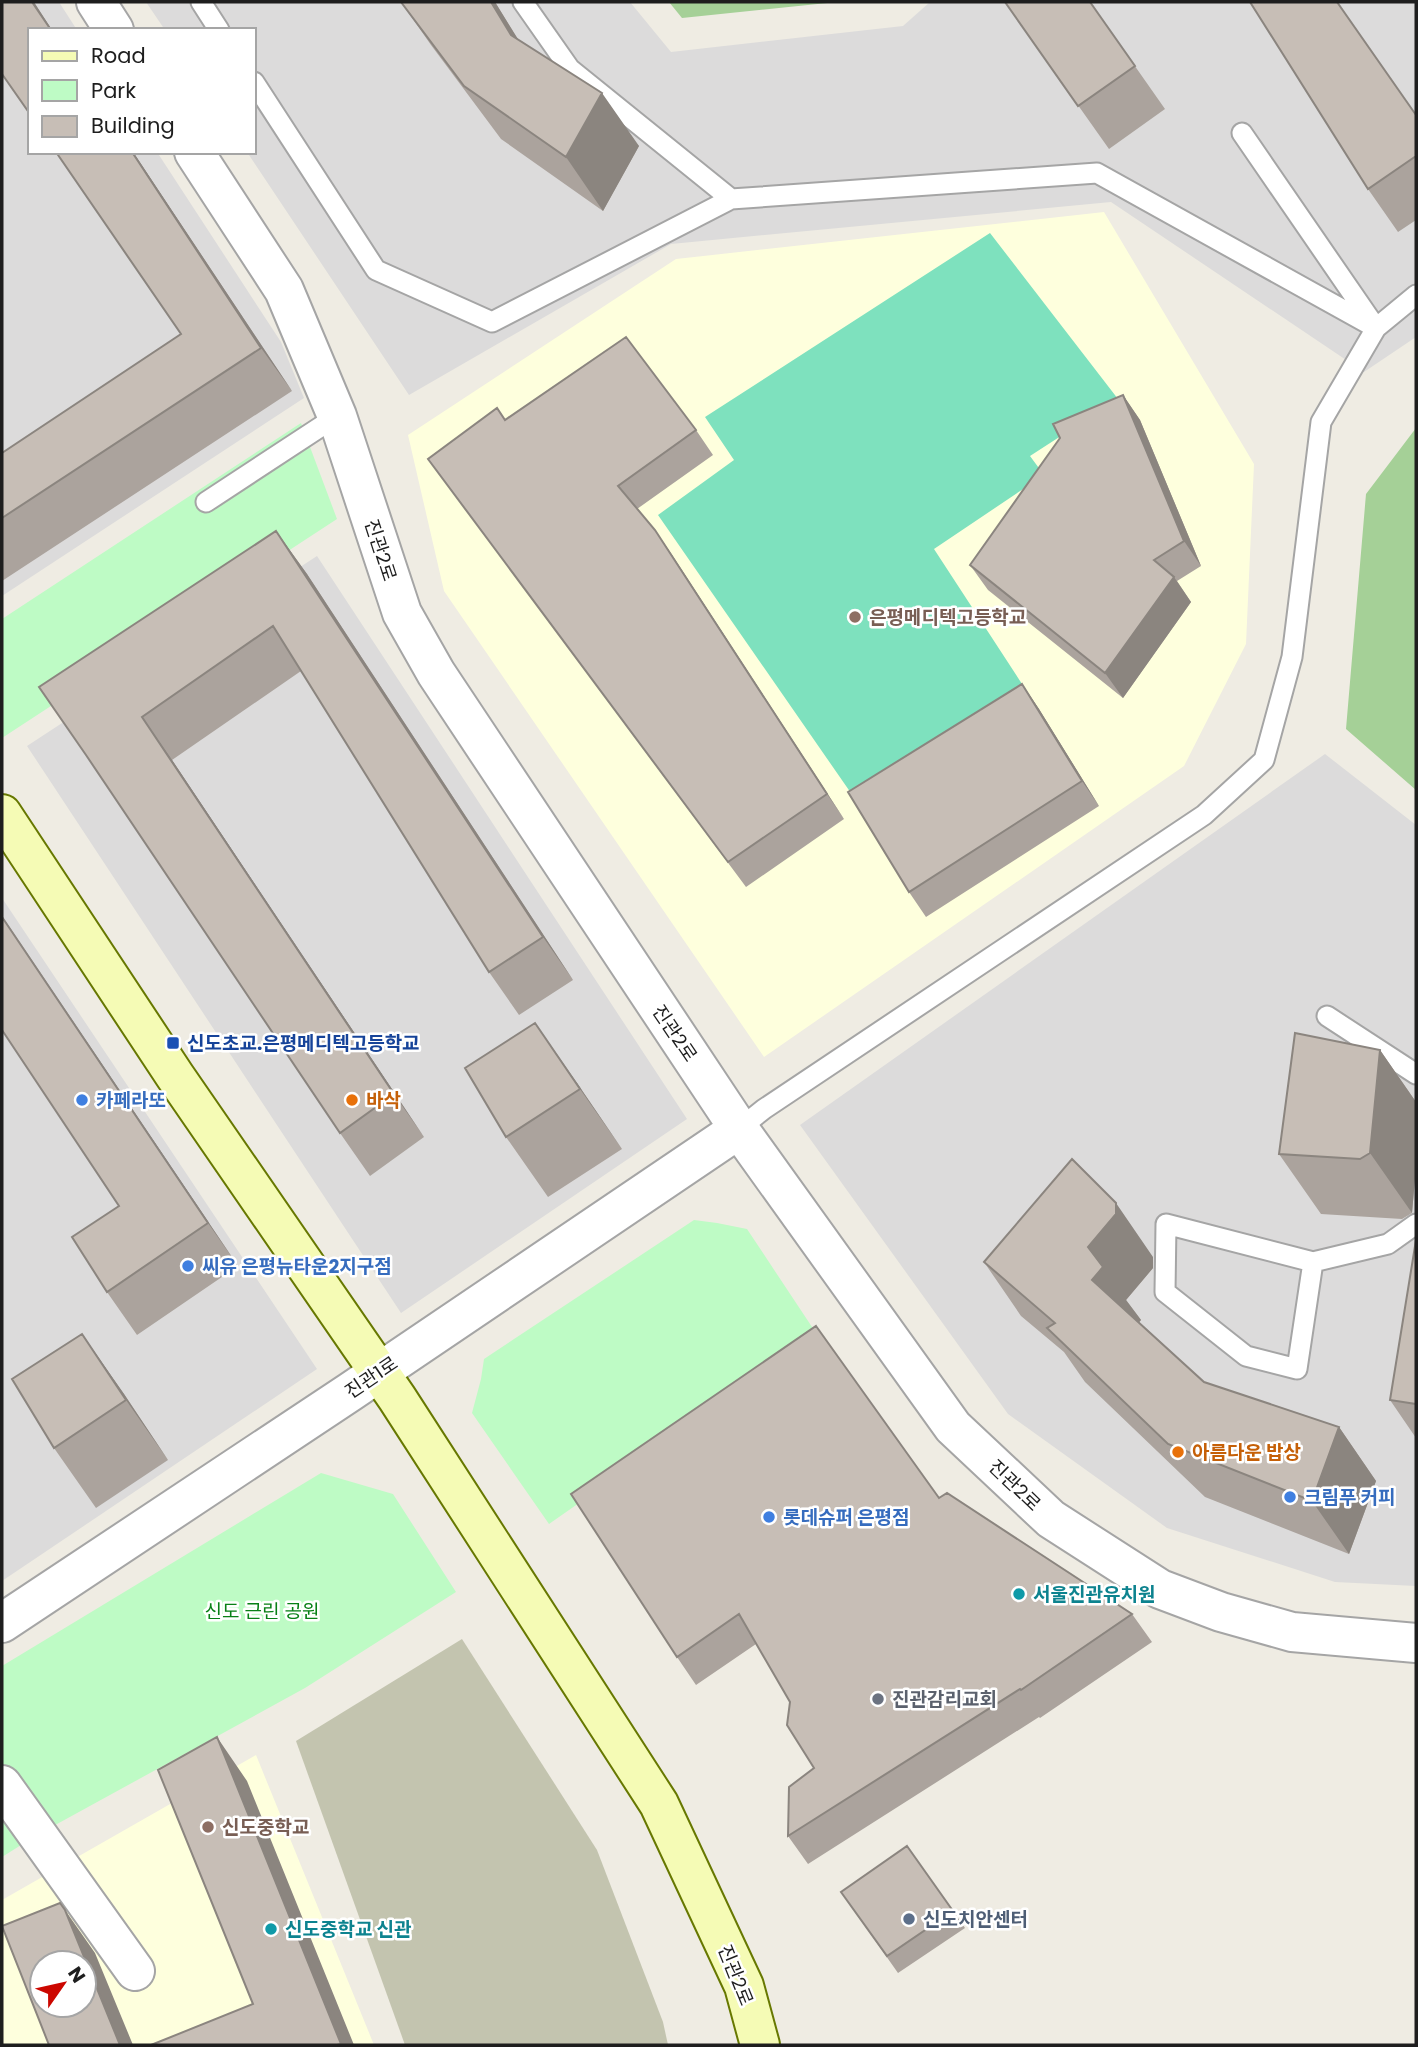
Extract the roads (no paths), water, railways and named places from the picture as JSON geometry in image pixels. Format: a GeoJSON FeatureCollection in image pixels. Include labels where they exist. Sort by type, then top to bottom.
{"type":"FeatureCollection","features":[{"type":"Feature","properties":{"kind":"street"},"geometry":{"type":"LineString","coordinates":[[96,2],[113,28]]}},
{"type":"Feature","properties":{"kind":"street","name":"진관2로"},"geometry":{"type":"LineString","coordinates":[[195,154],[284,290],[337,416],[402,614],[455,701],[739,1129],[953,1427],[1051,1519],[1160,1589],[1221,1612],[1292,1632],[1416,1643]]}},
{"type":"Feature","properties":{"kind":"street","name":"진관2로"},"geometry":{"type":"LineString","coordinates":[[2,814],[175,1076],[379,1371],[659,1804],[744,1986],[760,2045]]}},
{"type":"Feature","properties":{"kind":"street","name":"진관1로"},"geometry":{"type":"LineString","coordinates":[[2,1623],[739,1129]]}},
{"type":"Feature","properties":{"kind":"street"},"geometry":{"type":"LineString","coordinates":[[2,1785],[135,1971]]}},
{"type":"Feature","properties":{"kind":"lane"},"geometry":{"type":"LineString","coordinates":[[201,2],[218,28]]}},
{"type":"Feature","properties":{"kind":"lane"},"geometry":{"type":"LineString","coordinates":[[523,2],[570,69],[731,199]]}},
{"type":"Feature","properties":{"kind":"lane"},"geometry":{"type":"LineString","coordinates":[[256,85],[376,270],[492,323],[731,199],[1097,173],[1376,328]]}},
{"type":"Feature","properties":{"kind":"lane"},"geometry":{"type":"LineString","coordinates":[[1242,133],[1376,328]]}},
{"type":"Feature","properties":{"kind":"lane"},"geometry":{"type":"LineString","coordinates":[[739,1129],[1204,815],[1264,760],[1292,657],[1321,422],[1376,328],[1416,295]]}},
{"type":"Feature","properties":{"kind":"lane"},"geometry":{"type":"LineString","coordinates":[[206,502],[337,416]]}},
{"type":"Feature","properties":{"kind":"lane"},"geometry":{"type":"LineString","coordinates":[[1327,1016],[1416,1074]]}},
{"type":"Feature","properties":{"kind":"lane"},"geometry":{"type":"LineString","coordinates":[[1313,1262],[1297,1369],[1246,1356],[1165,1292],[1167,1224],[1313,1262],[1388,1244],[1416,1224]]}},
{"type":"Feature","properties":{"kind":"place","name":"은평메디텍고등학교"},"geometry":{"type":"Point","coordinates":[855,617]}},
{"type":"Feature","properties":{"kind":"place","name":"신도초교.은평메디텍고등학교"},"geometry":{"type":"Point","coordinates":[173,1043]}},
{"type":"Feature","properties":{"kind":"place","name":"카페라또"},"geometry":{"type":"Point","coordinates":[82,1100]}},
{"type":"Feature","properties":{"kind":"place","name":"바삭"},"geometry":{"type":"Point","coordinates":[352,1100]}},
{"type":"Feature","properties":{"kind":"place","name":"씨유 은평뉴타운2지구점"},"geometry":{"type":"Point","coordinates":[188,1266]}},
{"type":"Feature","properties":{"kind":"place","name":"아름다운 밥상"},"geometry":{"type":"Point","coordinates":[1178,1452]}},
{"type":"Feature","properties":{"kind":"place","name":"크림푸 커피"},"geometry":{"type":"Point","coordinates":[1290,1497]}},
{"type":"Feature","properties":{"kind":"place","name":"롯데슈퍼 은평점"},"geometry":{"type":"Point","coordinates":[769,1517]}},
{"type":"Feature","properties":{"kind":"place","name":"서울진관유치원"},"geometry":{"type":"Point","coordinates":[1019,1594]}},
{"type":"Feature","properties":{"kind":"place","name":"진관감리교회"},"geometry":{"type":"Point","coordinates":[878,1699]}},
{"type":"Feature","properties":{"kind":"place","name":"신도중학교"},"geometry":{"type":"Point","coordinates":[208,1827]}},
{"type":"Feature","properties":{"kind":"place","name":"신도치안센터"},"geometry":{"type":"Point","coordinates":[909,1919]}},
{"type":"Feature","properties":{"kind":"place","name":"신도중학교 신관"},"geometry":{"type":"Point","coordinates":[271,1929]}},
{"type":"Feature","properties":{"kind":"park label","name":"신도 근린 공원"},"geometry":{"type":"Point","coordinates":[262,1611]}}]}
